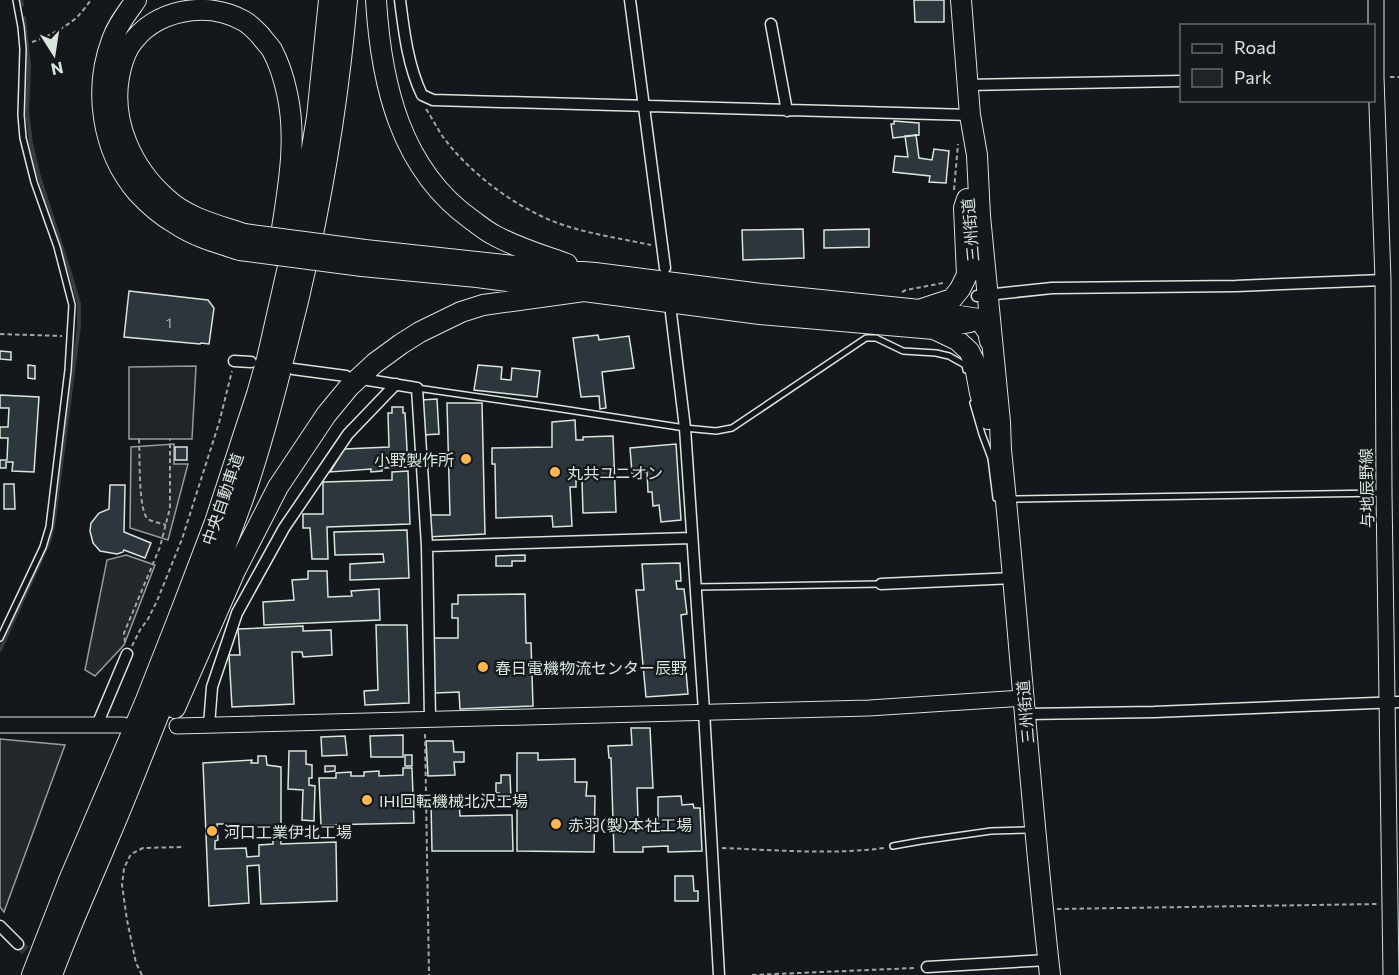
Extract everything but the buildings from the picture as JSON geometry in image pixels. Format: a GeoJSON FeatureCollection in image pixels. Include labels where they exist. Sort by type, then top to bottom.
{"type":"FeatureCollection","features":[{"type":"Feature","properties":{"kind":"highway"},"geometry":{"type":"LineString","coordinates":[[136,0],[113,38],[102,80],[104,117],[114,155],[137,193],[177,226],[208,240],[242,242],[363,258],[477,277],[760,314],[934,329],[979,320]]}},
{"type":"Feature","properties":{"kind":"highway","name":"中央自動車道"},"geometry":{"type":"LineString","coordinates":[[32,975],[69,879],[146,700],[185,602],[215,522],[257,394],[304,196],[317,117],[329,0]]}},
{"type":"Feature","properties":{"kind":"highway","name":"中央自動車道"},"geometry":{"type":"LineString","coordinates":[[52,975],[70,926],[110,837],[246,490],[297,309],[321,200],[344,40],[347,0]]}},
{"type":"Feature","properties":{"kind":"highway"},"geometry":{"type":"LineString","coordinates":[[376,0],[377,23],[393,108],[415,158],[430,180],[458,210],[492,234],[514,246],[595,273]]}},
{"type":"Feature","properties":{"kind":"highway","name":"三州街道"},"geometry":{"type":"LineString","coordinates":[[962,0],[969,116],[967,199],[995,360],[1001,450],[1049,967]]}},
{"type":"Feature","properties":{"kind":"highway"},"geometry":{"type":"LineString","coordinates":[[242,242],[194,217],[167,199],[139,168],[125,138],[119,118],[117,98],[124,59],[130,45],[145,28],[170,12],[196,7],[220,9],[243,20],[272,49],[287,93],[292,133],[290,174],[273,288],[260,348],[257,394]]}},
{"type":"Feature","properties":{"kind":"highway","name":"三州街道"},"geometry":{"type":"LineString","coordinates":[[969,116],[977,155],[982,295]]}},
{"type":"Feature","properties":{"kind":"highway"},"geometry":{"type":"LineString","coordinates":[[920,310],[952,299],[967,275],[964,208],[967,199]]}},
{"type":"Feature","properties":{"kind":"highway"},"geometry":{"type":"LineString","coordinates":[[363,258],[595,273],[761,294],[920,310],[979,320]]}},
{"type":"Feature","properties":{"kind":"highway"},"geometry":{"type":"LineString","coordinates":[[110,837],[123,827],[235,571],[278,487],[326,415],[349,387],[375,363],[401,344],[461,312],[483,306],[584,291]]}},
{"type":"Feature","properties":{"kind":"highway"},"geometry":{"type":"LineString","coordinates":[[982,295],[979,320],[987,332],[995,360]]}},
{"type":"Feature","properties":{"kind":"highway","name":"三州街道"},"geometry":{"type":"LineString","coordinates":[[979,320],[988,419],[1001,450]]}},
{"type":"Feature","properties":{"kind":"highway"},"geometry":{"type":"LineString","coordinates":[[934,329],[957,340],[969,351],[974,361],[988,419]]}},
{"type":"Feature","properties":{"kind":"main road","name":"与地辰野線"},"geometry":{"type":"LineString","coordinates":[[1376,0],[1376,77],[1383,280],[1384,493],[1393,702],[1389,904],[1391,975]]}},
{"type":"Feature","properties":{"kind":"main road"},"geometry":{"type":"LineString","coordinates":[[177,726],[704,711],[1025,706]]}},
{"type":"Feature","properties":{"kind":"main road"},"geometry":{"type":"LineString","coordinates":[[0,725],[123,725]]}},
{"type":"Feature","properties":{"kind":"street"},"geometry":{"type":"LineString","coordinates":[[400,0],[409,58],[417,85],[422,95],[433,100],[969,116]]}},
{"type":"Feature","properties":{"kind":"street"},"geometry":{"type":"LineString","coordinates":[[630,0],[665,268]]}},
{"type":"Feature","properties":{"kind":"street"},"geometry":{"type":"LineString","coordinates":[[771,24],[787,111]]}},
{"type":"Feature","properties":{"kind":"street"},"geometry":{"type":"LineString","coordinates":[[967,84],[1180,81]]}},
{"type":"Feature","properties":{"kind":"street"},"geometry":{"type":"LineString","coordinates":[[982,295],[1052,288],[1236,286],[1383,280]]}},
{"type":"Feature","properties":{"kind":"street"},"geometry":{"type":"LineString","coordinates":[[671,313],[685,429],[719,975]]}},
{"type":"Feature","properties":{"kind":"street"},"geometry":{"type":"LineString","coordinates":[[234,361],[251,362]]}},
{"type":"Feature","properties":{"kind":"street"},"geometry":{"type":"LineString","coordinates":[[293,369],[346,376]]}},
{"type":"Feature","properties":{"kind":"street"},"geometry":{"type":"LineString","coordinates":[[368,380],[417,388],[427,546],[427,719]]}},
{"type":"Feature","properties":{"kind":"street"},"geometry":{"type":"LineString","coordinates":[[209,725],[212,687],[237,613],[284,528],[348,434],[396,384]]}},
{"type":"Feature","properties":{"kind":"street"},"geometry":{"type":"LineString","coordinates":[[427,546],[691,538]]}},
{"type":"Feature","properties":{"kind":"street"},"geometry":{"type":"LineString","coordinates":[[881,584],[1014,578]]}},
{"type":"Feature","properties":{"kind":"street"},"geometry":{"type":"LineString","coordinates":[[98,725],[128,654]]}},
{"type":"Feature","properties":{"kind":"street"},"geometry":{"type":"LineString","coordinates":[[1025,706],[1154,712],[1393,702]]}},
{"type":"Feature","properties":{"kind":"street"},"geometry":{"type":"LineString","coordinates":[[0,926],[18,944]]}},
{"type":"Feature","properties":{"kind":"street"},"geometry":{"type":"LineString","coordinates":[[927,967],[1049,967]]}},
{"type":"Feature","properties":{"kind":"lane"},"geometry":{"type":"LineString","coordinates":[[0,638],[43,547],[49,527],[68,370],[72,305],[57,248],[34,182],[23,138],[21,115],[23,49],[16,0]]}},
{"type":"Feature","properties":{"kind":"lane"},"geometry":{"type":"LineString","coordinates":[[417,388],[685,429],[716,431],[732,428],[866,338],[876,339],[903,351],[949,356],[965,364],[968,375]]}},
{"type":"Feature","properties":{"kind":"lane"},"geometry":{"type":"LineString","coordinates":[[972,394],[991,458],[996,499],[1384,493]]}},
{"type":"Feature","properties":{"kind":"lane"},"geometry":{"type":"LineString","coordinates":[[695,586],[881,584]]}},
{"type":"Feature","properties":{"kind":"lane"},"geometry":{"type":"LineString","coordinates":[[893,846],[991,831],[1035,830]]}},
{"type":"Feature","properties":{"kind":"path"},"geometry":{"type":"LineString","coordinates":[[32,42],[65,26],[77,17],[91,0]]}},
{"type":"Feature","properties":{"kind":"path"},"geometry":{"type":"LineString","coordinates":[[422,95],[423,103],[443,136],[469,166],[496,189],[520,205],[559,223],[597,234],[662,247]]}},
{"type":"Feature","properties":{"kind":"path"},"geometry":{"type":"LineString","coordinates":[[900,293],[942,284],[949,278]]}},
{"type":"Feature","properties":{"kind":"path"},"geometry":{"type":"LineString","coordinates":[[0,334],[71,336]]}},
{"type":"Feature","properties":{"kind":"path"},"geometry":{"type":"LineString","coordinates":[[128,654],[157,601],[182,539],[219,423],[234,361]]}},
{"type":"Feature","properties":{"kind":"path"},"geometry":{"type":"LineString","coordinates":[[139,439],[143,513],[148,520],[166,525]]}},
{"type":"Feature","properties":{"kind":"path"},"geometry":{"type":"LineString","coordinates":[[128,654],[124,633],[156,555],[170,508],[170,439]]}},
{"type":"Feature","properties":{"kind":"path"},"geometry":{"type":"LineString","coordinates":[[427,719],[429,975]]}},
{"type":"Feature","properties":{"kind":"path"},"geometry":{"type":"LineString","coordinates":[[712,848],[858,851],[893,846]]}},
{"type":"Feature","properties":{"kind":"path"},"geometry":{"type":"LineString","coordinates":[[142,975],[136,963],[127,920],[122,885],[124,868],[131,854],[143,848],[182,847]]}},
{"type":"Feature","properties":{"kind":"path"},"geometry":{"type":"LineString","coordinates":[[1042,909],[1389,904]]}},
{"type":"Feature","properties":{"kind":"path"},"geometry":{"type":"LineString","coordinates":[[752,975],[927,967]]}},
{"type":"Feature","properties":{"kind":"green space"},"geometry":{"type":"Polygon","coordinates":[[[196,366],[192,439],[129,439],[129,367],[196,366]]]}},
{"type":"Feature","properties":{"kind":"shaded area"},"geometry":{"type":"Polygon","coordinates":[[[174,444],[174,464],[188,464],[168,540],[130,528],[131,447],[174,444]]]}},
{"type":"Feature","properties":{"kind":"shaded area"},"geometry":{"type":"Polygon","coordinates":[[[126,555],[155,565],[124,645],[95,676],[85,670],[107,560],[126,555]]]}},
{"type":"Feature","properties":{"kind":"shaded area"},"geometry":{"type":"Polygon","coordinates":[[[0,739],[65,745],[4,912],[0,907],[0,739]]]}},
{"type":"Feature","properties":{"kind":"waterway"},"geometry":{"type":"LineString","coordinates":[[21,0],[22,5]]}},
{"type":"Feature","properties":{"kind":"waterway"},"geometry":{"type":"LineString","coordinates":[[0,650],[49,542],[53,527],[79,326],[79,304],[38,173],[31,143],[27,112],[29,66],[24,18]]}},
{"type":"Feature","properties":{"kind":"tunnel"},"geometry":{"type":"LineString","coordinates":[[18,944],[39,964]]}},
{"type":"Feature","properties":{"kind":"place","name":"小野製作所"},"geometry":{"type":"Point","coordinates":[466,459]}},
{"type":"Feature","properties":{"kind":"place","name":"丸共ユニオン"},"geometry":{"type":"Point","coordinates":[555,472]}},
{"type":"Feature","properties":{"kind":"place","name":"春日電機物流センター辰野"},"geometry":{"type":"Point","coordinates":[483,667]}},
{"type":"Feature","properties":{"kind":"place","name":"IHI回転機械北沢工場"},"geometry":{"type":"Point","coordinates":[367,800]}},
{"type":"Feature","properties":{"kind":"place","name":"赤羽(製)本社工場"},"geometry":{"type":"Point","coordinates":[556,824]}},
{"type":"Feature","properties":{"kind":"place","name":"河口工業伊北工場"},"geometry":{"type":"Point","coordinates":[212,831]}}]}
